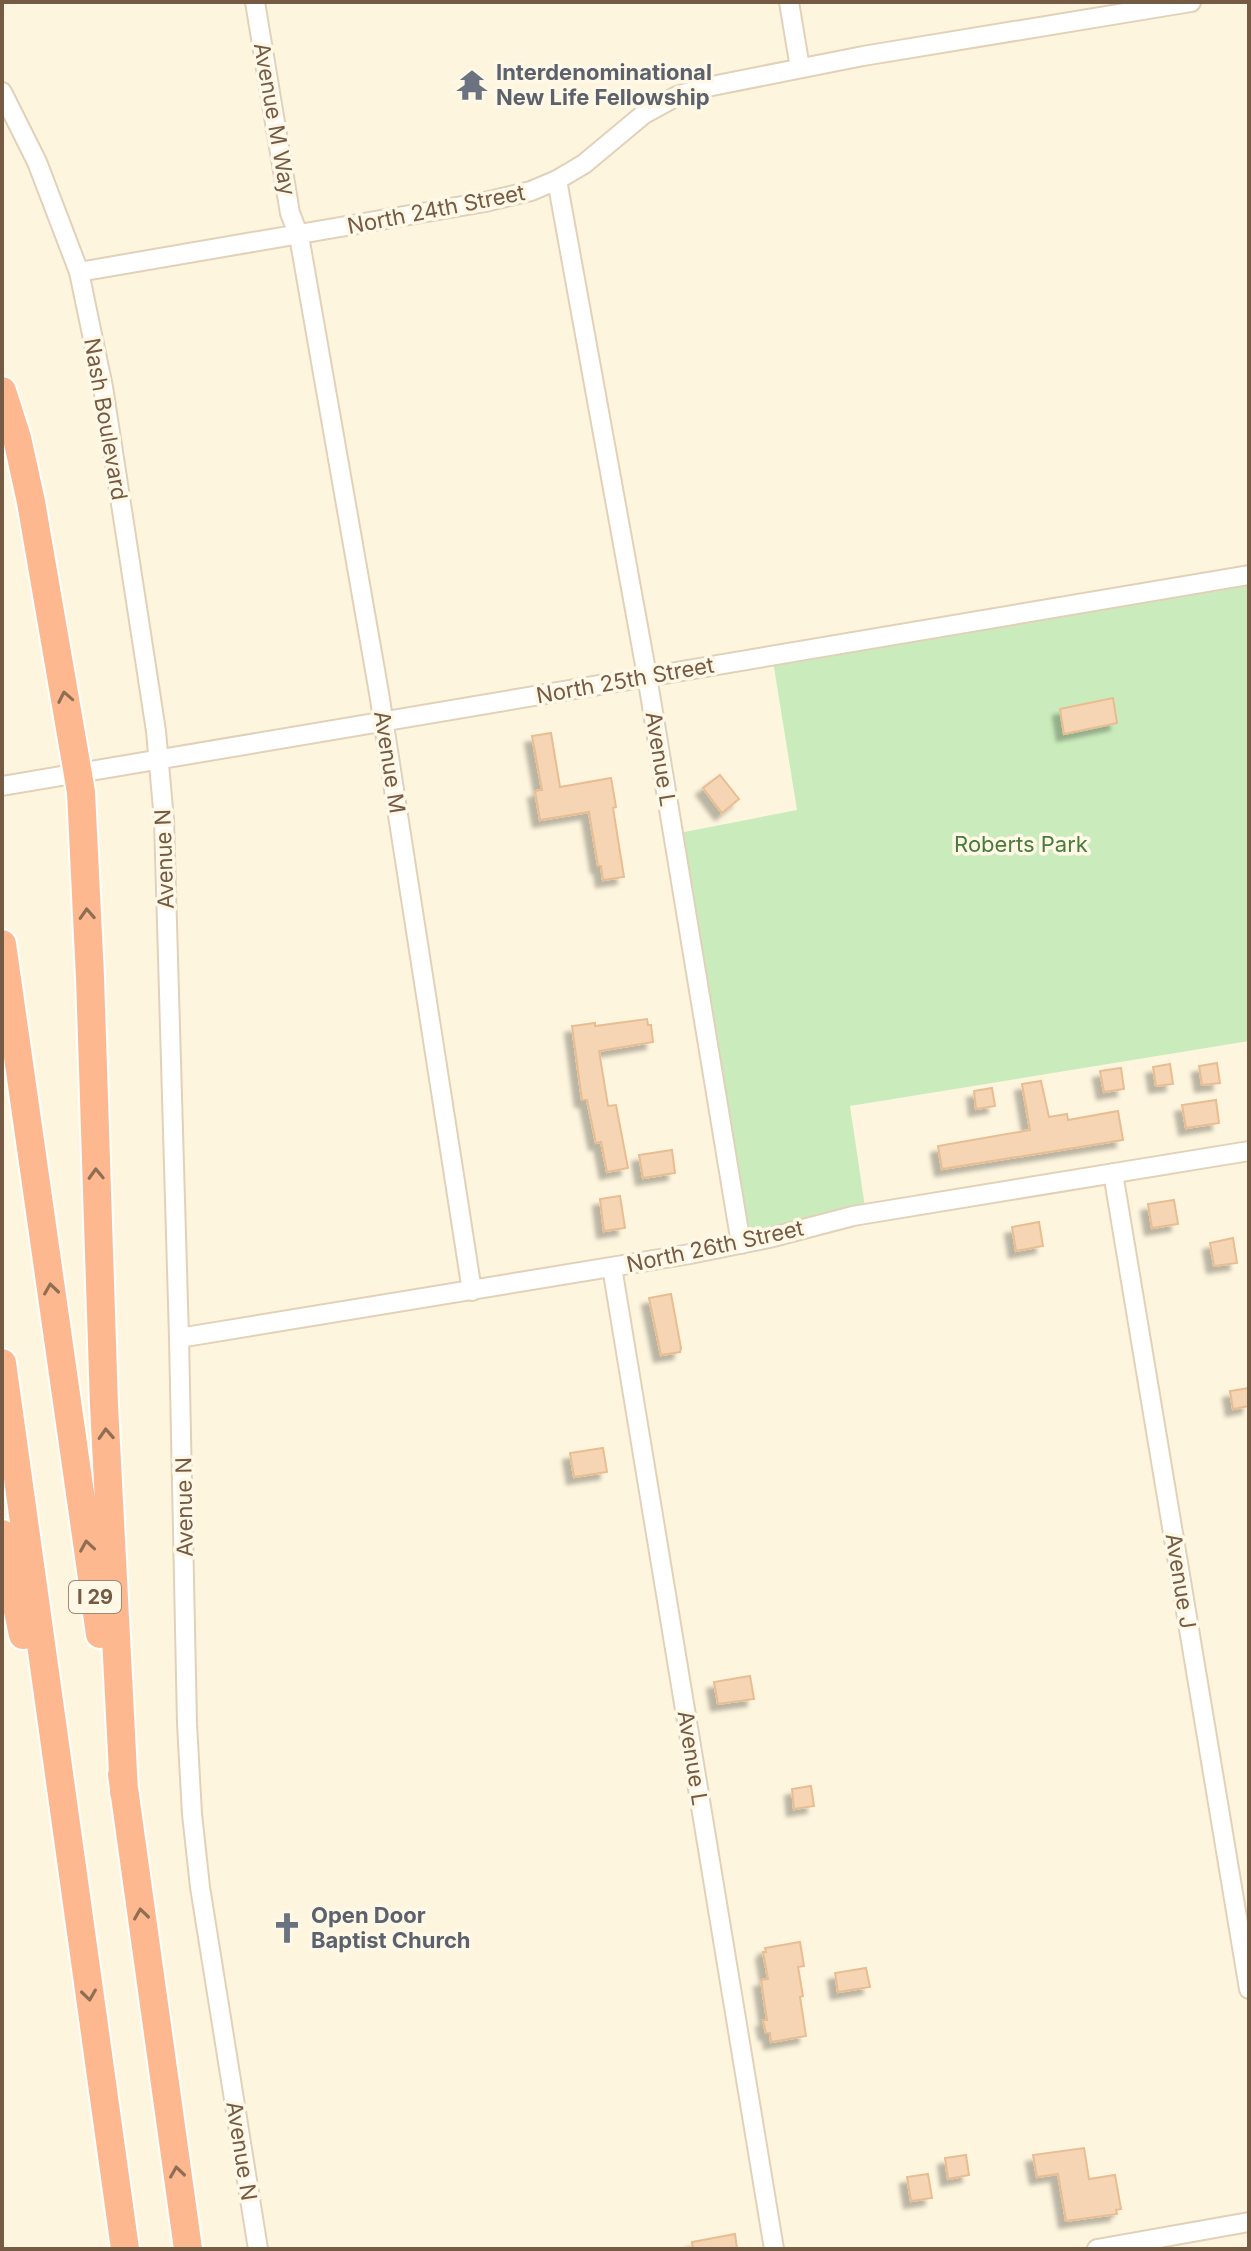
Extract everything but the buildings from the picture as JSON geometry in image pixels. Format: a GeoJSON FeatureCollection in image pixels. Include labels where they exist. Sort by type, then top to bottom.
{"type":"FeatureCollection","features":[{"type":"Feature","properties":{"kind":"highway"},"geometry":{"type":"LineString","coordinates":[[2,391],[17,438],[31,502],[79,773],[91,992],[104,1405],[124,1792]]}},
{"type":"Feature","properties":{"kind":"highway","name":"I 29"},"geometry":{"type":"LineString","coordinates":[[2,944],[188,2249]]}},
{"type":"Feature","properties":{"kind":"highway","name":"I 29"},"geometry":{"type":"LineString","coordinates":[[2,1363],[125,2249]]}},
{"type":"Feature","properties":{"kind":"highway"},"geometry":{"type":"LineString","coordinates":[[2,1534],[67,1842]]}},
{"type":"Feature","properties":{"kind":"street","name":"Avenue M Way"},"geometry":{"type":"LineString","coordinates":[[255,2],[290,213],[299,236]]}},
{"type":"Feature","properties":{"kind":"street"},"geometry":{"type":"LineString","coordinates":[[789,2],[800,68]]}},
{"type":"Feature","properties":{"kind":"street"},"geometry":{"type":"LineString","coordinates":[[1057,2],[1061,22]]}},
{"type":"Feature","properties":{"kind":"street","name":"North 24th Street"},"geometry":{"type":"LineString","coordinates":[[79,272],[299,236],[531,191],[584,164],[644,114],[677,96],[702,88],[1061,22],[1191,2]]}},
{"type":"Feature","properties":{"kind":"street","name":"Nash Boulevard"},"geometry":{"type":"LineString","coordinates":[[2,92],[43,176],[79,272],[103,387],[159,760]]}},
{"type":"Feature","properties":{"kind":"street","name":"Avenue L"},"geometry":{"type":"LineString","coordinates":[[557,180],[647,676],[741,1244]]}},
{"type":"Feature","properties":{"kind":"street","name":"Avenue M"},"geometry":{"type":"LineString","coordinates":[[299,236],[383,721],[472,1291]]}},
{"type":"Feature","properties":{"kind":"street","name":"North 25th Street"},"geometry":{"type":"LineString","coordinates":[[2,786],[1249,575]]}},
{"type":"Feature","properties":{"kind":"street","name":"Avenue N"},"geometry":{"type":"LineString","coordinates":[[159,760],[164,820],[187,1724],[192,1814],[200,1887],[258,2249]]}},
{"type":"Feature","properties":{"kind":"street","name":"North 26th Street"},"geometry":{"type":"LineString","coordinates":[[179,1338],[612,1267],[741,1244],[853,1216],[1249,1151]]}},
{"type":"Feature","properties":{"kind":"street","name":"Avenue J"},"geometry":{"type":"LineString","coordinates":[[1113,1173],[1249,1989]]}},
{"type":"Feature","properties":{"kind":"street","name":"Avenue L"},"geometry":{"type":"LineString","coordinates":[[612,1267],[774,2249]]}},
{"type":"Feature","properties":{"kind":"street"},"geometry":{"type":"LineString","coordinates":[[1097,2249],[1167,2243],[1249,2222]]}},
{"type":"Feature","properties":{"kind":"green space","name":"Roberts Park"},"geometry":{"type":"Polygon","coordinates":[[[1249,575],[1249,1041],[850,1106],[866,1214],[741,1244],[674,834],[797,810],[772,655],[1249,575]]]}},
{"type":"Feature","properties":{"kind":"place","name":"Interdenominational New Life Fellowship"},"geometry":{"type":"Point","coordinates":[472,85]}},
{"type":"Feature","properties":{"kind":"place","name":"Open Door Baptist Church"},"geometry":{"type":"Point","coordinates":[287,1928]}}]}
